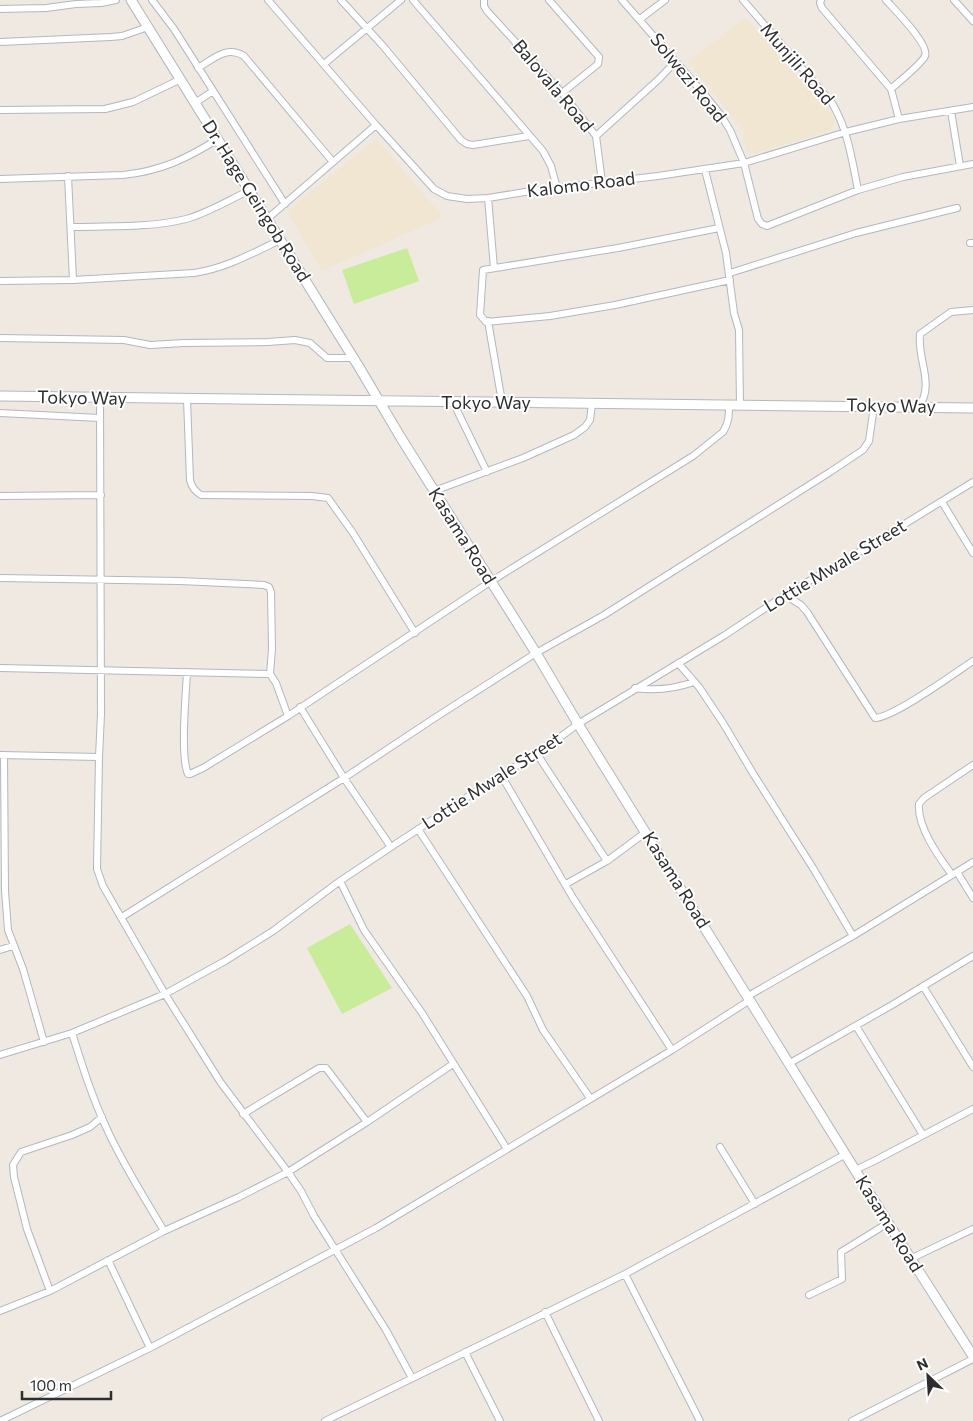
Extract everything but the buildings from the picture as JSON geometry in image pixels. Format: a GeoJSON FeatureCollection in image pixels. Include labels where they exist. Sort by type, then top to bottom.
{"type":"FeatureCollection","features":[{"type":"Feature","properties":{"kind":"street"},"geometry":{"type":"LineString","coordinates":[[0,9],[46,8],[116,0]]}},
{"type":"Feature","properties":{"kind":"street","name":"Dr. Hage Geingob Road"},"geometry":{"type":"LineString","coordinates":[[131,0],[380,402]]}},
{"type":"Feature","properties":{"kind":"street"},"geometry":{"type":"LineString","coordinates":[[152,0],[174,29],[285,204]]}},
{"type":"Feature","properties":{"kind":"street","name":"Kalomo Road"},"geometry":{"type":"LineString","coordinates":[[268,0],[434,189],[447,196],[467,199],[488,198],[705,170],[744,163],[846,132],[899,119],[973,107]]}},
{"type":"Feature","properties":{"kind":"street"},"geometry":{"type":"LineString","coordinates":[[341,0],[457,136],[467,144],[473,146],[529,136]]}},
{"type":"Feature","properties":{"kind":"street"},"geometry":{"type":"LineString","coordinates":[[324,64],[401,0]]}},
{"type":"Feature","properties":{"kind":"street"},"geometry":{"type":"LineString","coordinates":[[413,0],[547,159],[557,188]]}},
{"type":"Feature","properties":{"kind":"street","name":"Balovala Road"},"geometry":{"type":"LineString","coordinates":[[484,0],[484,6],[487,11],[562,93],[596,136],[602,182]]}},
{"type":"Feature","properties":{"kind":"street"},"geometry":{"type":"LineString","coordinates":[[549,0],[599,60],[598,64],[562,93]]}},
{"type":"Feature","properties":{"kind":"street","name":"Solwezi Road"},"geometry":{"type":"LineString","coordinates":[[622,0],[720,114],[730,130],[744,163],[758,219],[762,224],[767,226],[858,190]]}},
{"type":"Feature","properties":{"kind":"street"},"geometry":{"type":"LineString","coordinates":[[640,20],[665,0]]}},
{"type":"Feature","properties":{"kind":"street","name":"Munjili Road"},"geometry":{"type":"LineString","coordinates":[[743,0],[827,97],[840,116],[846,132],[858,190]]}},
{"type":"Feature","properties":{"kind":"street"},"geometry":{"type":"LineString","coordinates":[[820,0],[822,8],[891,89],[899,119]]}},
{"type":"Feature","properties":{"kind":"street"},"geometry":{"type":"LineString","coordinates":[[886,0],[918,37],[926,50],[921,62],[891,89]]}},
{"type":"Feature","properties":{"kind":"street"},"geometry":{"type":"LineString","coordinates":[[954,0],[973,21]]}},
{"type":"Feature","properties":{"kind":"street"},"geometry":{"type":"LineString","coordinates":[[0,42],[111,38],[148,27]]}},
{"type":"Feature","properties":{"kind":"street"},"geometry":{"type":"LineString","coordinates":[[198,68],[219,55],[229,52],[237,52],[244,56],[333,162]]}},
{"type":"Feature","properties":{"kind":"street"},"geometry":{"type":"LineString","coordinates":[[596,136],[675,62]]}},
{"type":"Feature","properties":{"kind":"street"},"geometry":{"type":"LineString","coordinates":[[0,110],[105,109],[133,102],[180,79]]}},
{"type":"Feature","properties":{"kind":"street"},"geometry":{"type":"LineString","coordinates":[[195,103],[213,91]]}},
{"type":"Feature","properties":{"kind":"street"},"geometry":{"type":"LineString","coordinates":[[951,111],[960,166]]}},
{"type":"Feature","properties":{"kind":"street"},"geometry":{"type":"LineString","coordinates":[[267,219],[376,125]]}},
{"type":"Feature","properties":{"kind":"street"},"geometry":{"type":"LineString","coordinates":[[0,179],[123,175],[156,170],[176,163],[218,139]]}},
{"type":"Feature","properties":{"kind":"street"},"geometry":{"type":"LineString","coordinates":[[858,190],[903,177],[973,164]]}},
{"type":"Feature","properties":{"kind":"street"},"geometry":{"type":"LineString","coordinates":[[705,170],[730,276],[734,313],[740,339],[740,405]]}},
{"type":"Feature","properties":{"kind":"street"},"geometry":{"type":"LineString","coordinates":[[68,176],[73,280]]}},
{"type":"Feature","properties":{"kind":"street"},"geometry":{"type":"LineString","coordinates":[[71,227],[170,222],[187,218],[250,190]]}},
{"type":"Feature","properties":{"kind":"street"},"geometry":{"type":"LineString","coordinates":[[488,198],[494,268]]}},
{"type":"Feature","properties":{"kind":"street"},"geometry":{"type":"LineString","coordinates":[[719,228],[618,248],[483,270],[480,315],[486,322],[550,316],[614,305],[730,276],[856,234],[957,208]]}},
{"type":"Feature","properties":{"kind":"street"},"geometry":{"type":"LineString","coordinates":[[0,280],[73,280],[162,276],[213,270],[233,263],[280,240]]}},
{"type":"Feature","properties":{"kind":"street"},"geometry":{"type":"LineString","coordinates":[[919,407],[924,400],[926,386],[920,334],[951,312],[973,310]]}},
{"type":"Feature","properties":{"kind":"street"},"geometry":{"type":"LineString","coordinates":[[488,321],[502,402]]}},
{"type":"Feature","properties":{"kind":"street"},"geometry":{"type":"LineString","coordinates":[[0,338],[124,340],[150,345],[295,340],[310,343],[327,358],[354,358]]}},
{"type":"Feature","properties":{"kind":"street"},"geometry":{"type":"LineString","coordinates":[[357,401],[364,398],[370,386]]}},
{"type":"Feature","properties":{"kind":"street","name":"Tokyo Way"},"geometry":{"type":"LineString","coordinates":[[0,396],[973,408]]}},
{"type":"Feature","properties":{"kind":"street"},"geometry":{"type":"LineString","coordinates":[[100,398],[101,714],[98,757],[97,869],[107,894],[221,1083],[288,1172],[386,1330],[412,1378]]}},
{"type":"Feature","properties":{"kind":"street"},"geometry":{"type":"LineString","coordinates":[[187,399],[190,480],[191,487],[195,492],[202,495],[312,496],[328,498],[353,532],[414,633]]}},
{"type":"Feature","properties":{"kind":"street","name":"Kasama Road"},"geometry":{"type":"LineString","coordinates":[[380,402],[973,1358]]}},
{"type":"Feature","properties":{"kind":"street"},"geometry":{"type":"LineString","coordinates":[[392,423],[392,414],[396,407],[403,402]]}},
{"type":"Feature","properties":{"kind":"street"},"geometry":{"type":"LineString","coordinates":[[453,402],[487,472]]}},
{"type":"Feature","properties":{"kind":"street"},"geometry":{"type":"LineString","coordinates":[[434,491],[487,472],[574,435],[585,427],[590,420],[592,404]]}},
{"type":"Feature","properties":{"kind":"street"},"geometry":{"type":"LineString","coordinates":[[187,672],[185,708],[186,768],[188,774],[194,774],[288,716],[490,582],[693,456],[723,432],[727,426],[729,405]]}},
{"type":"Feature","properties":{"kind":"street"},"geometry":{"type":"LineString","coordinates":[[122,917],[344,778],[536,654],[604,615],[863,450],[869,441],[874,406]]}},
{"type":"Feature","properties":{"kind":"street"},"geometry":{"type":"LineString","coordinates":[[0,413],[100,418]]}},
{"type":"Feature","properties":{"kind":"street","name":"Lottie Mwale Street"},"geometry":{"type":"LineString","coordinates":[[0,1055],[72,1033],[166,994],[225,961],[273,931],[340,881],[536,754],[578,724],[785,595],[973,482]]}},
{"type":"Feature","properties":{"kind":"street"},"geometry":{"type":"LineString","coordinates":[[0,496],[101,495]]}},
{"type":"Feature","properties":{"kind":"street"},"geometry":{"type":"LineString","coordinates":[[942,502],[973,553]]}},
{"type":"Feature","properties":{"kind":"street"},"geometry":{"type":"LineString","coordinates":[[0,578],[264,585],[271,592],[272,649],[270,674],[276,683],[288,716]]}},
{"type":"Feature","properties":{"kind":"street"},"geometry":{"type":"LineString","coordinates":[[785,595],[807,612],[875,718],[884,716],[923,694],[973,661]]}},
{"type":"Feature","properties":{"kind":"street"},"geometry":{"type":"LineString","coordinates":[[678,663],[703,692],[723,723],[853,936]]}},
{"type":"Feature","properties":{"kind":"street"},"geometry":{"type":"LineString","coordinates":[[0,668],[270,674]]}},
{"type":"Feature","properties":{"kind":"street"},"geometry":{"type":"LineString","coordinates":[[635,688],[652,690],[679,687],[694,682]]}},
{"type":"Feature","properties":{"kind":"street"},"geometry":{"type":"LineString","coordinates":[[300,707],[344,778],[391,847]]}},
{"type":"Feature","properties":{"kind":"street"},"geometry":{"type":"LineString","coordinates":[[536,754],[607,861]]}},
{"type":"Feature","properties":{"kind":"street"},"geometry":{"type":"LineString","coordinates":[[44,1042],[23,969],[8,930],[5,891],[2,755],[98,757]]}},
{"type":"Feature","properties":{"kind":"street"},"geometry":{"type":"LineString","coordinates":[[973,765],[924,798],[919,804],[921,818],[933,846],[973,898]]}},
{"type":"Feature","properties":{"kind":"street"},"geometry":{"type":"LineString","coordinates":[[501,775],[610,956],[672,1050]]}},
{"type":"Feature","properties":{"kind":"street"},"geometry":{"type":"LineString","coordinates":[[418,829],[527,996],[543,1030],[590,1098]]}},
{"type":"Feature","properties":{"kind":"street"},"geometry":{"type":"LineString","coordinates":[[566,884],[607,861],[646,832]]}},
{"type":"Feature","properties":{"kind":"street"},"geometry":{"type":"LineString","coordinates":[[0,1421],[150,1348],[376,1228],[672,1050],[749,998],[973,862]]}},
{"type":"Feature","properties":{"kind":"street"},"geometry":{"type":"LineString","coordinates":[[340,881],[364,930],[422,1013],[507,1148]]}},
{"type":"Feature","properties":{"kind":"street"},"geometry":{"type":"LineString","coordinates":[[0,950],[14,946]]}},
{"type":"Feature","properties":{"kind":"street"},"geometry":{"type":"LineString","coordinates":[[790,1063],[973,956]]}},
{"type":"Feature","properties":{"kind":"street"},"geometry":{"type":"LineString","coordinates":[[923,986],[973,1067]]}},
{"type":"Feature","properties":{"kind":"street"},"geometry":{"type":"LineString","coordinates":[[856,1026],[924,1135]]}},
{"type":"Feature","properties":{"kind":"street"},"geometry":{"type":"LineString","coordinates":[[72,1033],[102,1117],[121,1157],[164,1231]]}},
{"type":"Feature","properties":{"kind":"street"},"geometry":{"type":"LineString","coordinates":[[0,1311],[50,1291],[164,1231],[239,1197],[288,1172],[453,1064]]}},
{"type":"Feature","properties":{"kind":"street"},"geometry":{"type":"LineString","coordinates":[[243,1114],[320,1068],[326,1068],[367,1122]]}},
{"type":"Feature","properties":{"kind":"street"},"geometry":{"type":"LineString","coordinates":[[855,1170],[973,1109]]}},
{"type":"Feature","properties":{"kind":"street"},"geometry":{"type":"LineString","coordinates":[[50,1291],[27,1229],[14,1177],[13,1165],[21,1152],[72,1135],[90,1127],[102,1117]]}},
{"type":"Feature","properties":{"kind":"street"},"geometry":{"type":"LineString","coordinates":[[720,1147],[755,1204]]}},
{"type":"Feature","properties":{"kind":"street"},"geometry":{"type":"LineString","coordinates":[[325,1421],[625,1274],[846,1154]]}},
{"type":"Feature","properties":{"kind":"street"},"geometry":{"type":"LineString","coordinates":[[809,1295],[842,1279],[841,1252],[888,1223]]}},
{"type":"Feature","properties":{"kind":"street"},"geometry":{"type":"LineString","coordinates":[[910,1259],[973,1229]]}},
{"type":"Feature","properties":{"kind":"street"},"geometry":{"type":"LineString","coordinates":[[108,1260],[150,1348]]}},
{"type":"Feature","properties":{"kind":"street"},"geometry":{"type":"LineString","coordinates":[[625,1274],[700,1421]]}},
{"type":"Feature","properties":{"kind":"street"},"geometry":{"type":"LineString","coordinates":[[545,1312],[600,1421]]}},
{"type":"Feature","properties":{"kind":"street"},"geometry":{"type":"LineString","coordinates":[[465,1352],[500,1421]]}},
{"type":"Feature","properties":{"kind":"street"},"geometry":{"type":"LineString","coordinates":[[852,1421],[973,1358]]}},
{"type":"Feature","properties":{"kind":"shaded area"},"geometry":{"type":"Polygon","coordinates":[[[745,18],[831,113],[835,120],[831,130],[753,154],[746,150],[742,128],[688,62],[745,18]]]}},
{"type":"Feature","properties":{"kind":"shaded area"},"geometry":{"type":"Polygon","coordinates":[[[376,139],[443,217],[322,271],[287,211],[376,139]]]}},
{"type":"Feature","properties":{"kind":"green space"},"geometry":{"type":"Polygon","coordinates":[[[407,248],[419,281],[354,304],[342,270],[407,248]]]}},
{"type":"Feature","properties":{"kind":"green space"},"geometry":{"type":"Polygon","coordinates":[[[350,924],[392,988],[342,1014],[307,948],[350,924]]]}}]}
